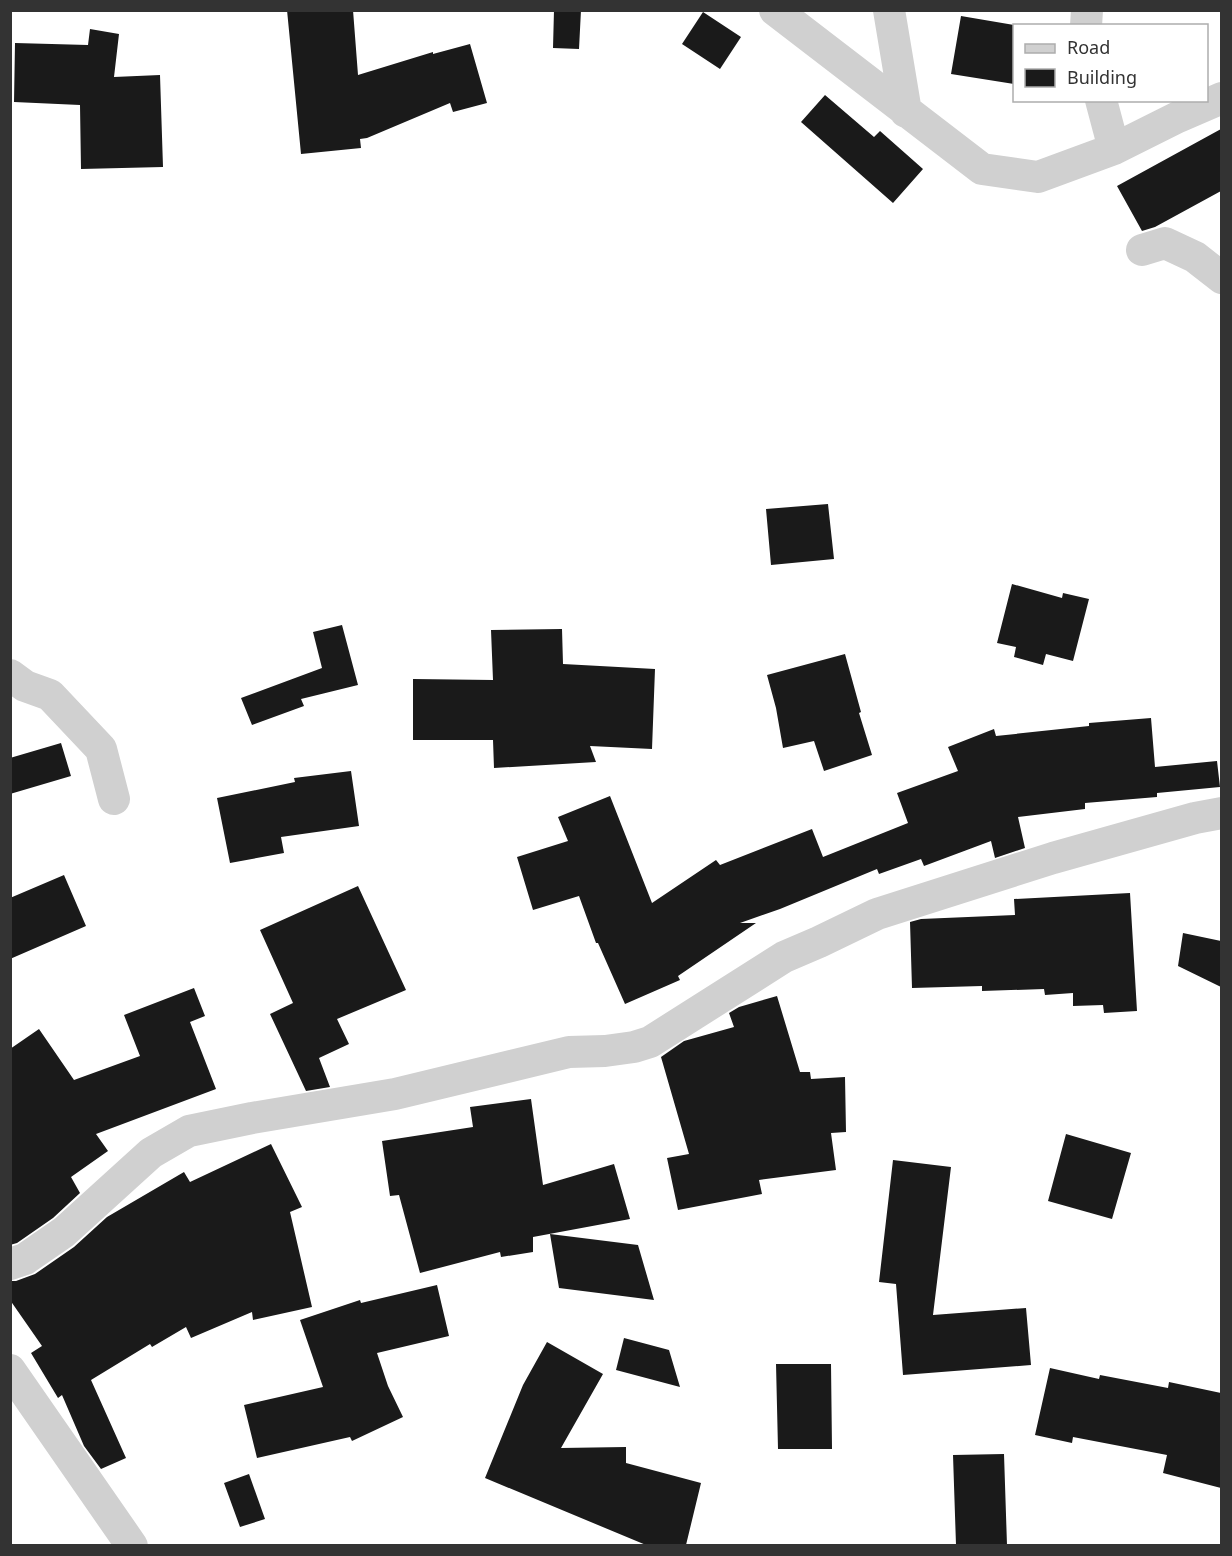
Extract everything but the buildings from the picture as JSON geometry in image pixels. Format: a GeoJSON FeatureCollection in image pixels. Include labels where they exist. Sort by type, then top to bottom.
{"type":"FeatureCollection","features":[{"type":"Feature","properties":{"kind":"street"},"geometry":{"type":"LineString","coordinates":[[775,10],[982,169],[1038,177],[1114,149],[1221,98]]}},
{"type":"Feature","properties":{"kind":"street"},"geometry":{"type":"LineString","coordinates":[[889,10],[906,112]]}},
{"type":"Feature","properties":{"kind":"street"},"geometry":{"type":"LineString","coordinates":[[1102,102],[1114,149]]}},
{"type":"Feature","properties":{"kind":"street"},"geometry":{"type":"LineString","coordinates":[[1142,250],[1165,243],[1195,257],[1221,278]]}},
{"type":"Feature","properties":{"kind":"street"},"geometry":{"type":"LineString","coordinates":[[10,675],[25,686],[50,695],[101,750],[114,799]]}},
{"type":"Feature","properties":{"kind":"street"},"geometry":{"type":"LineString","coordinates":[[10,1264],[26,1259],[64,1232],[151,1153],[189,1131],[396,1094],[568,1052],[634,1047],[650,1042],[784,957],[877,914],[1053,858],[1195,818],[1221,813]]}},
{"type":"Feature","properties":{"kind":"street"},"geometry":{"type":"LineString","coordinates":[[10,1370],[119,1537]]}}]}
